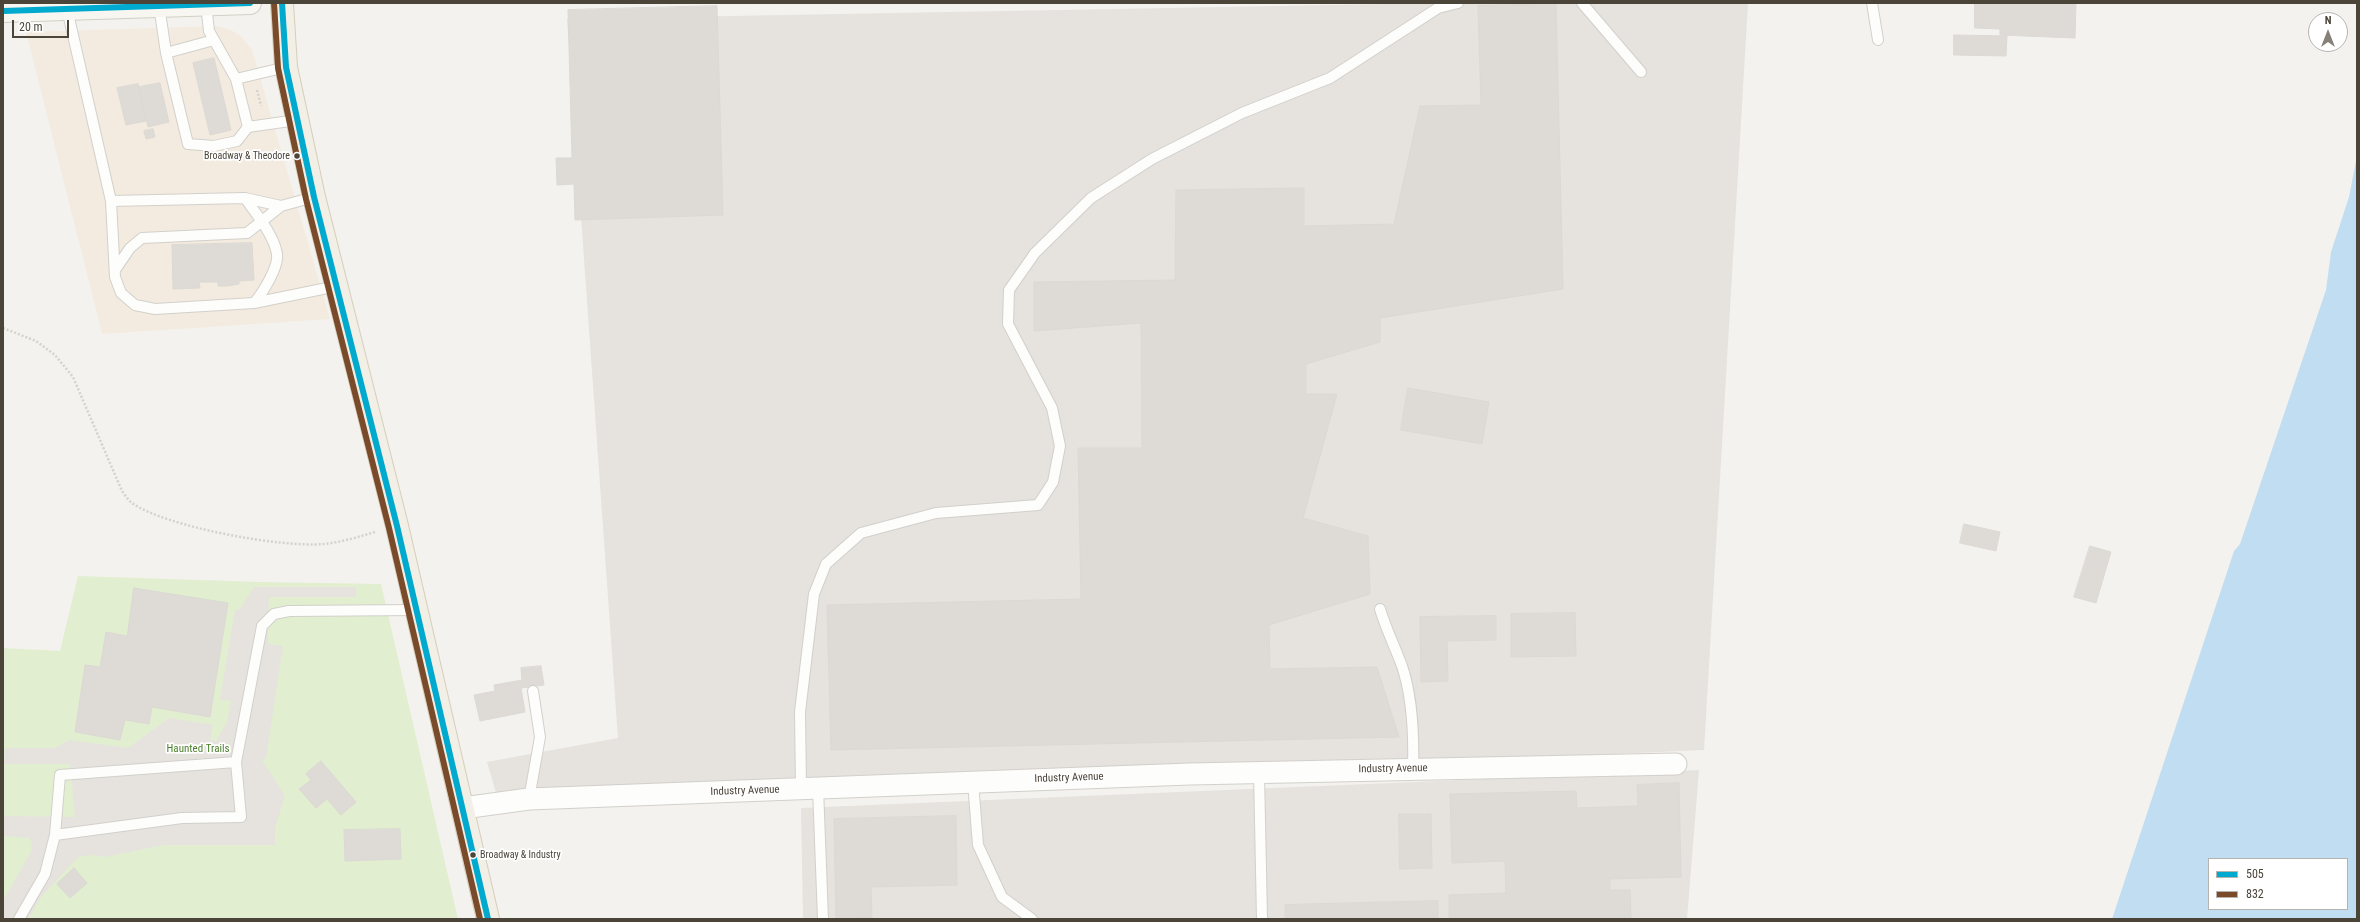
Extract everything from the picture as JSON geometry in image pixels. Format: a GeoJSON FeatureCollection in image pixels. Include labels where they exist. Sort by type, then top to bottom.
{"type":"FeatureCollection","features":[{"type":"Feature","properties":{"kind":"main road"},"geometry":{"type":"LineString","coordinates":[[14,8],[68,9],[126,5],[250,3]]}},
{"type":"Feature","properties":{"kind":"main road"},"geometry":{"type":"LineString","coordinates":[[282,3],[286,67],[314,197],[416,610],[488,919]]}},
{"type":"Feature","properties":{"kind":"street","name":"Industry Avenue"},"geometry":{"type":"LineString","coordinates":[[463,808],[529,799],[973,782],[1259,772],[1676,764]]}},
{"type":"Feature","properties":{"kind":"lane"},"geometry":{"type":"LineString","coordinates":[[823,919],[800,712],[814,594],[826,564],[861,533],[936,513],[1038,505],[1053,482],[1060,446],[1052,408],[1008,324],[1008,290],[1035,253],[1091,198],[1152,159],[1242,113],[1330,78],[1438,8],[1458,3]]}},
{"type":"Feature","properties":{"kind":"lane"},"geometry":{"type":"LineString","coordinates":[[1582,3],[1641,72]]}},
{"type":"Feature","properties":{"kind":"lane"},"geometry":{"type":"LineString","coordinates":[[1872,3],[1878,40]]}},
{"type":"Feature","properties":{"kind":"lane"},"geometry":{"type":"LineString","coordinates":[[159,4],[166,53],[188,144],[214,146],[237,141],[248,127],[297,120]]}},
{"type":"Feature","properties":{"kind":"lane"},"geometry":{"type":"LineString","coordinates":[[206,4],[209,31],[236,79],[248,127]]}},
{"type":"Feature","properties":{"kind":"lane"},"geometry":{"type":"LineString","coordinates":[[68,9],[111,201],[115,270],[121,293],[135,305],[155,309],[254,303],[337,286]]}},
{"type":"Feature","properties":{"kind":"lane"},"geometry":{"type":"LineString","coordinates":[[166,53],[214,40]]}},
{"type":"Feature","properties":{"kind":"lane"},"geometry":{"type":"LineString","coordinates":[[236,79],[286,67]]}},
{"type":"Feature","properties":{"kind":"lane"},"geometry":{"type":"LineString","coordinates":[[115,270],[130,248],[142,238],[247,232],[261,223],[281,206],[314,197]]}},
{"type":"Feature","properties":{"kind":"lane"},"geometry":{"type":"LineString","coordinates":[[111,201],[245,198],[281,206]]}},
{"type":"Feature","properties":{"kind":"lane"},"geometry":{"type":"LineString","coordinates":[[245,198],[274,244],[278,256],[266,290],[254,303]]}},
{"type":"Feature","properties":{"kind":"lane"},"geometry":{"type":"LineString","coordinates":[[1380,609],[1402,667],[1408,690],[1414,732],[1413,769]]}},
{"type":"Feature","properties":{"kind":"lane"},"geometry":{"type":"LineString","coordinates":[[55,835],[182,818],[241,817],[236,762],[262,626],[274,614],[289,610],[416,610]]}},
{"type":"Feature","properties":{"kind":"lane"},"geometry":{"type":"LineString","coordinates":[[529,799],[540,737],[533,691]]}},
{"type":"Feature","properties":{"kind":"lane"},"geometry":{"type":"LineString","coordinates":[[19,919],[44,874],[55,835],[60,775],[236,762]]}},
{"type":"Feature","properties":{"kind":"lane"},"geometry":{"type":"LineString","coordinates":[[1259,772],[1262,919]]}},
{"type":"Feature","properties":{"kind":"lane"},"geometry":{"type":"LineString","coordinates":[[973,782],[978,845],[1002,897],[1032,919]]}},
{"type":"Feature","properties":{"kind":"path"},"geometry":{"type":"LineString","coordinates":[[257,90],[261,106]]}},
{"type":"Feature","properties":{"kind":"path"},"geometry":{"type":"LineString","coordinates":[[3,328],[36,341],[55,355],[73,377],[122,491],[131,502],[151,513],[185,524],[249,538],[289,543],[323,544],[375,532]]}},
{"type":"Feature","properties":{"kind":"shaded area"},"geometry":{"type":"Polygon","coordinates":[[[1442,3],[1748,3],[1704,750],[499,803],[487,762],[618,738],[567,19],[1442,3]]]}},
{"type":"Feature","properties":{"kind":"shaded area"},"geometry":{"type":"Polygon","coordinates":[[[217,26],[231,30],[242,37],[252,50],[330,319],[102,334],[26,32],[217,26]]]}},
{"type":"Feature","properties":{"kind":"shaded area"},"geometry":{"type":"Polygon","coordinates":[[[254,587],[356,587],[356,597],[269,597],[268,644],[283,646],[266,758],[262,760],[285,796],[275,828],[275,845],[164,845],[105,857],[91,855],[78,857],[41,897],[28,919],[3,919],[3,901],[31,852],[32,842],[29,838],[3,836],[4,816],[75,817],[70,764],[4,764],[5,748],[55,748],[69,740],[128,748],[169,718],[213,725],[210,740],[216,741],[227,723],[231,701],[220,700],[235,610],[240,609],[254,587]]]}},
{"type":"Feature","properties":{"kind":"shaded area"},"geometry":{"type":"Polygon","coordinates":[[[1699,770],[1687,919],[803,919],[801,808],[1699,770]]]}},
{"type":"Feature","properties":{"kind":"green space","name":"Haunted Trails"},"geometry":{"type":"Polygon","coordinates":[[[78,576],[381,584],[458,919],[3,919],[3,648],[60,651],[78,576]]]}},
{"type":"Feature","properties":{"kind":"water"},"geometry":{"type":"Polygon","coordinates":[[[2357,156],[2357,919],[2112,919],[2234,551],[2240,544],[2326,290],[2331,252],[2349,197],[2357,156]]]}},
{"type":"Feature","properties":{"kind":"building"},"geometry":{"type":"Polygon","coordinates":[[[1975,3],[2076,3],[2075,38],[2000,35],[2000,29],[1975,28],[1975,3]]]}},
{"type":"Feature","properties":{"kind":"building"},"geometry":{"type":"Polygon","coordinates":[[[1556,4],[1563,289],[1380,318],[1380,342],[1306,364],[1306,394],[1337,394],[1303,518],[1368,536],[1370,594],[1269,625],[1270,669],[1377,667],[1399,737],[831,750],[827,605],[1081,599],[1078,448],[1142,448],[1141,323],[1034,331],[1034,282],[1175,280],[1176,190],[1304,188],[1304,226],[1394,224],[1420,106],[1481,105],[1478,6],[1556,4]]]}},
{"type":"Feature","properties":{"kind":"building"},"geometry":{"type":"Polygon","coordinates":[[[717,6],[723,215],[575,220],[574,184],[557,185],[556,158],[572,158],[568,10],[717,6]]]}},
{"type":"Feature","properties":{"kind":"building"},"geometry":{"type":"Polygon","coordinates":[[[1954,35],[2007,36],[2006,56],[1954,55],[1954,35]]]}},
{"type":"Feature","properties":{"kind":"building"},"geometry":{"type":"Polygon","coordinates":[[[214,58],[231,130],[210,135],[193,63],[214,58]]]}},
{"type":"Feature","properties":{"kind":"building"},"geometry":{"type":"Polygon","coordinates":[[[160,83],[169,122],[148,127],[139,87],[160,83]]]}},
{"type":"Feature","properties":{"kind":"building"},"geometry":{"type":"Polygon","coordinates":[[[138,84],[146,121],[126,125],[117,88],[138,84]]]}},
{"type":"Feature","properties":{"kind":"building"},"geometry":{"type":"Polygon","coordinates":[[[153,129],[155,137],[146,139],[144,131],[153,129]]]}},
{"type":"Feature","properties":{"kind":"building"},"geometry":{"type":"Polygon","coordinates":[[[252,243],[254,280],[239,281],[239,284],[228,286],[218,286],[218,282],[199,282],[200,288],[173,289],[172,245],[252,243]]]}},
{"type":"Feature","properties":{"kind":"building"},"geometry":{"type":"Polygon","coordinates":[[[1408,388],[1489,402],[1482,444],[1401,430],[1408,388]]]}},
{"type":"Feature","properties":{"kind":"building"},"geometry":{"type":"Polygon","coordinates":[[[1964,524],[2000,532],[1996,551],[1960,543],[1964,524]]]}},
{"type":"Feature","properties":{"kind":"building"},"geometry":{"type":"Polygon","coordinates":[[[2090,546],[2111,552],[2096,603],[2074,597],[2090,546]]]}},
{"type":"Feature","properties":{"kind":"building"},"geometry":{"type":"Polygon","coordinates":[[[134,588],[228,603],[210,717],[152,707],[149,724],[125,720],[120,740],[75,732],[85,665],[100,667],[106,632],[127,636],[134,588]]]}},
{"type":"Feature","properties":{"kind":"building"},"geometry":{"type":"Polygon","coordinates":[[[1575,613],[1576,656],[1511,657],[1511,614],[1575,613]]]}},
{"type":"Feature","properties":{"kind":"building"},"geometry":{"type":"Polygon","coordinates":[[[1496,616],[1496,640],[1447,641],[1448,681],[1421,682],[1420,617],[1496,616]]]}},
{"type":"Feature","properties":{"kind":"building"},"geometry":{"type":"Polygon","coordinates":[[[541,666],[544,685],[521,688],[525,712],[480,721],[474,695],[495,691],[494,685],[522,680],[521,668],[541,666]]]}},
{"type":"Feature","properties":{"kind":"building"},"geometry":{"type":"Polygon","coordinates":[[[321,761],[356,802],[341,815],[327,799],[316,808],[299,789],[311,780],[306,774],[321,761]]]}},
{"type":"Feature","properties":{"kind":"building"},"geometry":{"type":"Polygon","coordinates":[[[1679,783],[1681,877],[1610,879],[1610,890],[1630,890],[1631,919],[1449,919],[1449,895],[1506,893],[1505,861],[1452,863],[1450,794],[1576,791],[1577,808],[1638,806],[1637,785],[1679,783]]]}},
{"type":"Feature","properties":{"kind":"building"},"geometry":{"type":"Polygon","coordinates":[[[1399,814],[1431,814],[1432,868],[1400,869],[1399,814]]]}},
{"type":"Feature","properties":{"kind":"building"},"geometry":{"type":"Polygon","coordinates":[[[956,816],[957,885],[871,887],[872,918],[836,919],[834,819],[956,816]]]}},
{"type":"Feature","properties":{"kind":"building"},"geometry":{"type":"Polygon","coordinates":[[[400,829],[401,859],[345,861],[344,830],[400,829]]]}},
{"type":"Feature","properties":{"kind":"building"},"geometry":{"type":"Polygon","coordinates":[[[74,868],[87,883],[70,898],[57,884],[74,868]]]}},
{"type":"Feature","properties":{"kind":"building"},"geometry":{"type":"Polygon","coordinates":[[[1438,901],[1438,919],[1285,919],[1285,905],[1438,901]]]}},
{"type":"Feature","properties":{"kind":"transit line","name":"505"},"geometry":{"type":"LineString","coordinates":[[3,11],[250,3]]}},
{"type":"Feature","properties":{"kind":"transit line","name":"832"},"geometry":{"type":"LineString","coordinates":[[274,3],[278,68],[306,199],[389,528],[480,919]]}},
{"type":"Feature","properties":{"kind":"transit line","name":"505"},"geometry":{"type":"LineString","coordinates":[[282,3],[286,67],[314,197],[397,526],[488,919]]}},
{"type":"Feature","properties":{"kind":"place","name":"Broadway & Theodore"},"geometry":{"type":"Point","coordinates":[297,156]}},
{"type":"Feature","properties":{"kind":"place","name":"Broadway & Industry"},"geometry":{"type":"Point","coordinates":[473,855]}}]}
